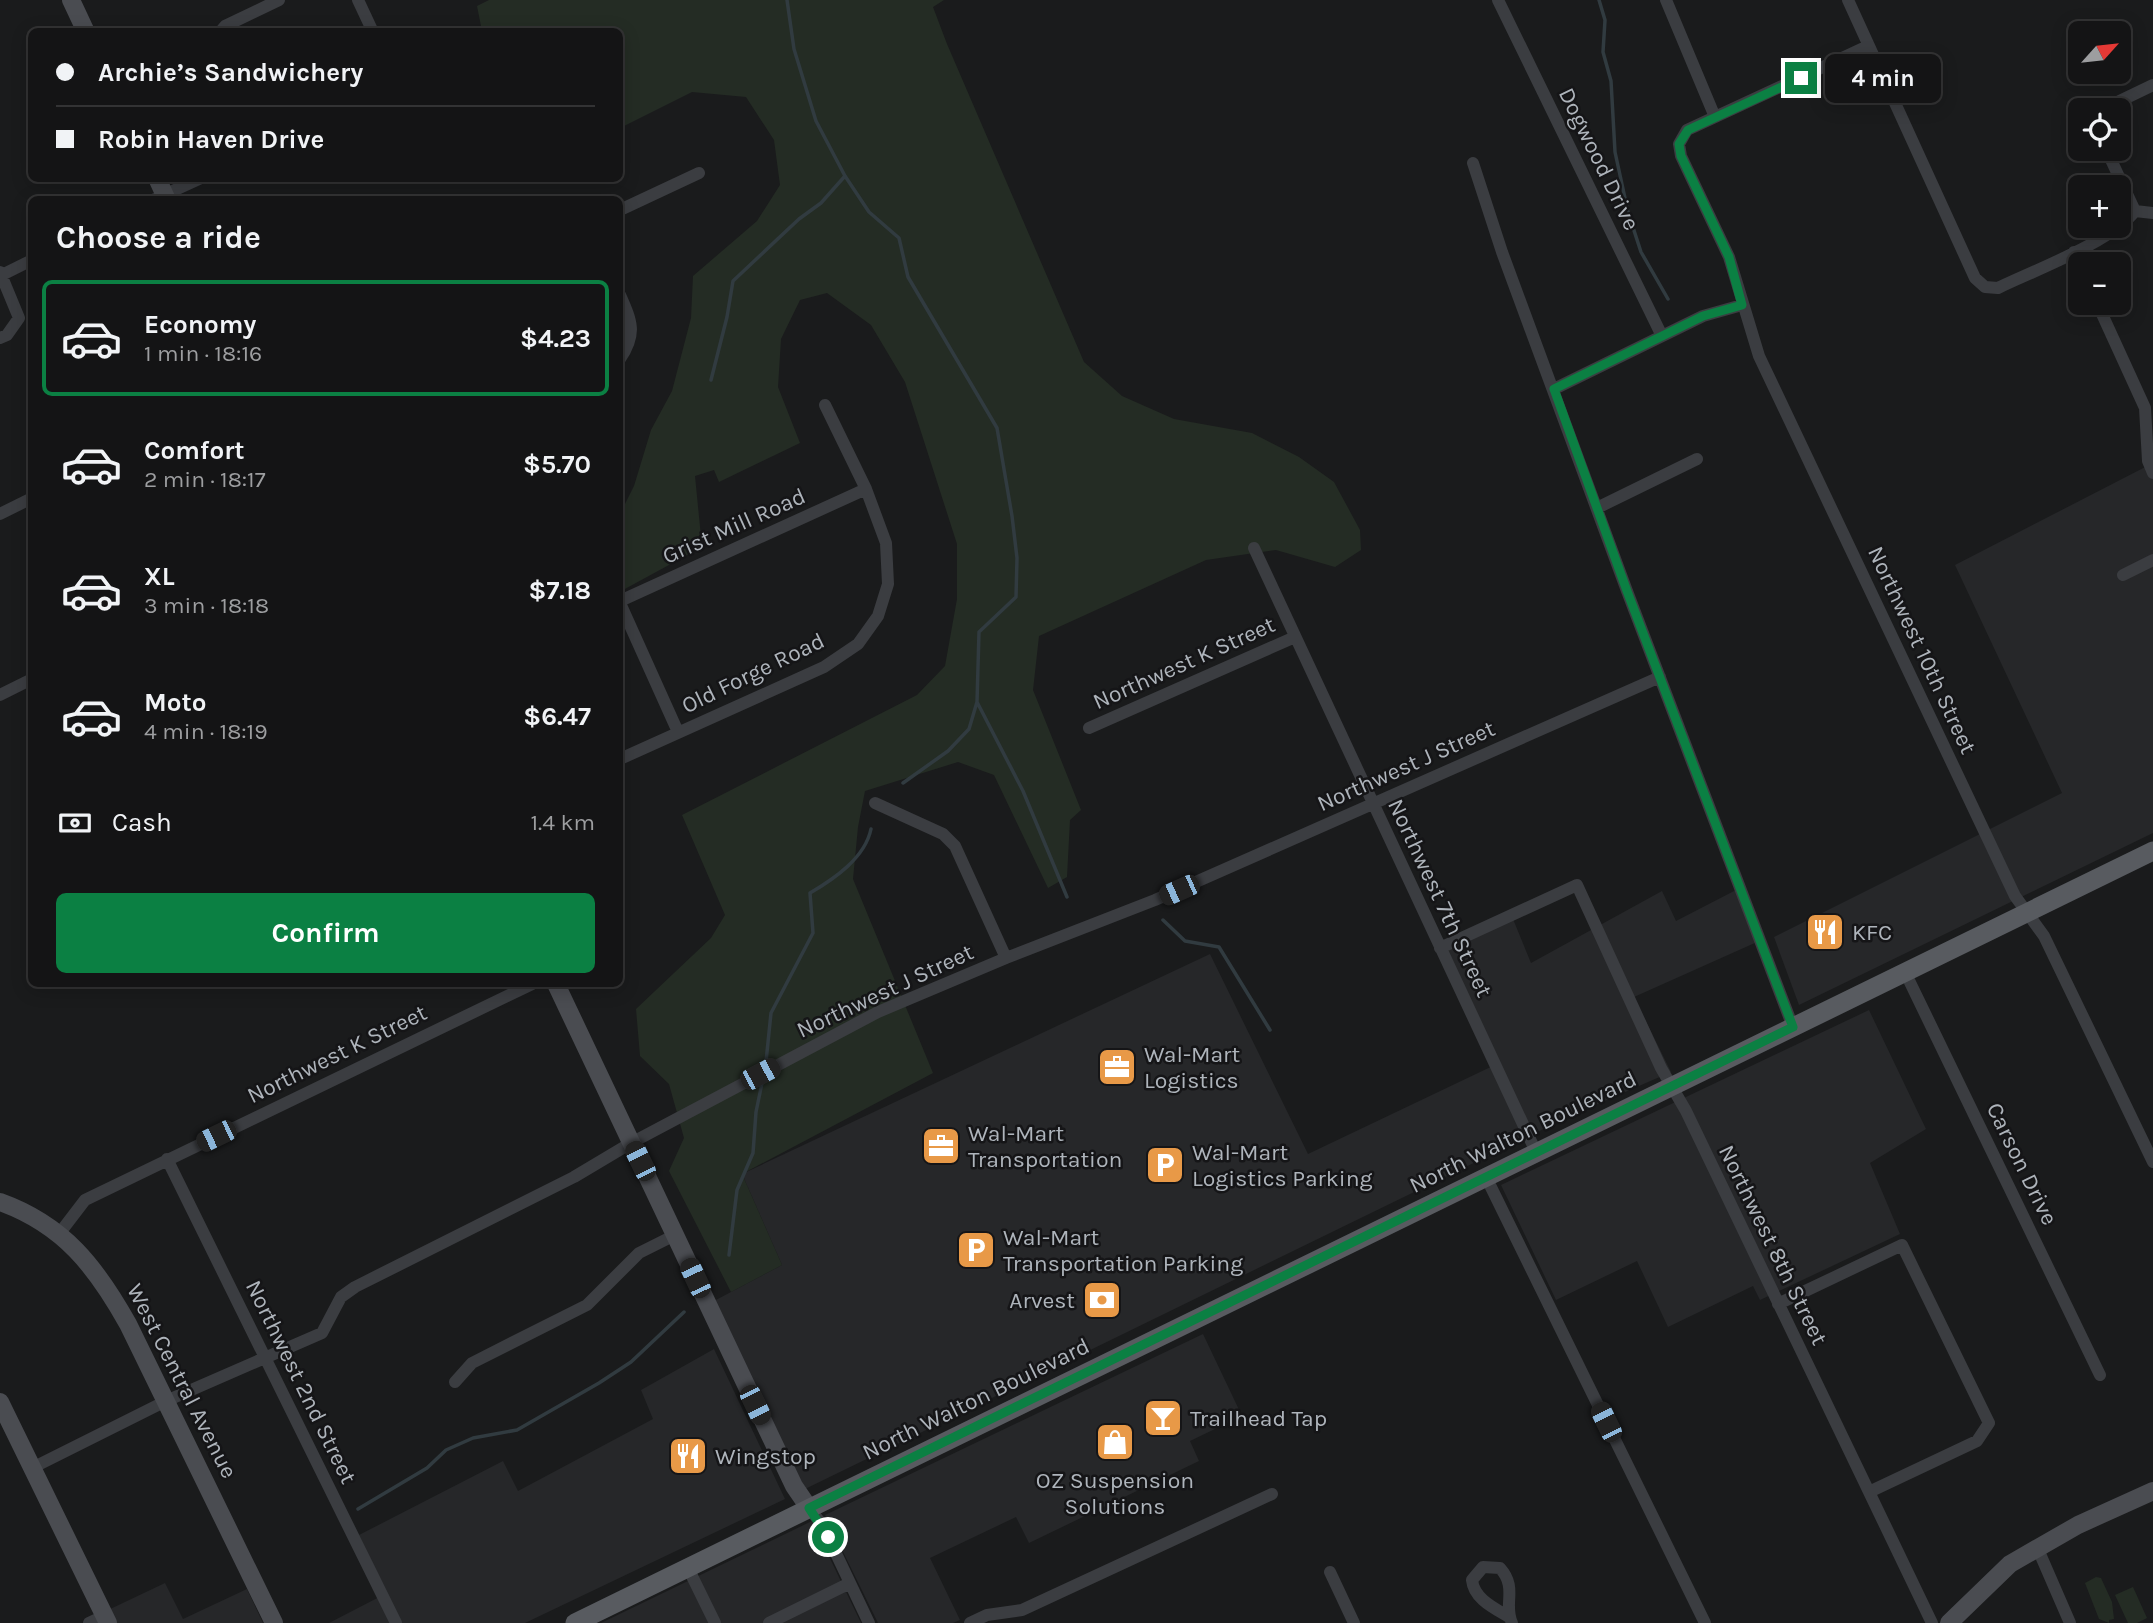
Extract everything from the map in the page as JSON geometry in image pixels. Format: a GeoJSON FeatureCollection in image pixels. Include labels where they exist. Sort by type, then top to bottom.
{"type":"FeatureCollection","features":[{"type":"Feature","properties":{"kind":"main road","name":"North Walton Boulevard"},"geometry":{"type":"LineString","coordinates":[[575,1623],[2153,851]]}},
{"type":"Feature","properties":{"kind":"street"},"geometry":{"type":"LineString","coordinates":[[71,0],[84,28]]}},
{"type":"Feature","properties":{"kind":"street"},"geometry":{"type":"LineString","coordinates":[[223,28],[279,0]]}},
{"type":"Feature","properties":{"kind":"street"},"geometry":{"type":"LineString","coordinates":[[358,0],[371,28]]}},
{"type":"Feature","properties":{"kind":"street","name":"Dogwood Drive"},"geometry":{"type":"LineString","coordinates":[[1498,0],[1662,336]]}},
{"type":"Feature","properties":{"kind":"street"},"geometry":{"type":"LineString","coordinates":[[1666,0],[1715,117],[1868,47]]}},
{"type":"Feature","properties":{"kind":"street"},"geometry":{"type":"LineString","coordinates":[[1847,0],[1975,278],[1985,287],[1997,288],[2068,255]]}},
{"type":"Feature","properties":{"kind":"street"},"geometry":{"type":"LineString","coordinates":[[2126,98],[2153,85]]}},
{"type":"Feature","properties":{"kind":"street","name":"Northwest 10th Street"},"geometry":{"type":"LineString","coordinates":[[1715,117],[1688,130],[1679,144],[1681,156],[1729,257],[1759,356],[2015,896],[2043,936],[2153,1162]]}},
{"type":"Feature","properties":{"kind":"street"},"geometry":{"type":"LineString","coordinates":[[2112,161],[2136,211]]}},
{"type":"Feature","properties":{"kind":"street"},"geometry":{"type":"LineString","coordinates":[[1473,163],[1502,252],[1793,1027]]}},
{"type":"Feature","properties":{"kind":"street"},"geometry":{"type":"LineString","coordinates":[[623,209],[699,173]]}},
{"type":"Feature","properties":{"kind":"street"},"geometry":{"type":"LineString","coordinates":[[160,193],[190,182]]}},
{"type":"Feature","properties":{"kind":"street"},"geometry":{"type":"LineString","coordinates":[[2136,211],[2153,213]]}},
{"type":"Feature","properties":{"kind":"street"},"geometry":{"type":"LineString","coordinates":[[2074,252],[2127,221],[2136,211]]}},
{"type":"Feature","properties":{"kind":"street"},"geometry":{"type":"LineString","coordinates":[[0,338],[7,335],[19,318],[1,274],[28,262]]}},
{"type":"Feature","properties":{"kind":"street"},"geometry":{"type":"LineString","coordinates":[[623,302],[629,316],[632,341],[623,354]]}},
{"type":"Feature","properties":{"kind":"street"},"geometry":{"type":"LineString","coordinates":[[1554,389],[1703,316],[1742,305]]}},
{"type":"Feature","properties":{"kind":"street"},"geometry":{"type":"LineString","coordinates":[[2102,315],[2145,408],[2148,461],[2153,473]]}},
{"type":"Feature","properties":{"kind":"street","name":"Old Forge Road"},"geometry":{"type":"LineString","coordinates":[[623,758],[824,667],[858,644],[878,616],[888,584],[886,543],[866,489],[825,405]]}},
{"type":"Feature","properties":{"kind":"street"},"geometry":{"type":"LineString","coordinates":[[1597,508],[1697,459]]}},
{"type":"Feature","properties":{"kind":"street","name":"Grist Mill Road"},"geometry":{"type":"LineString","coordinates":[[623,601],[866,489]]}},
{"type":"Feature","properties":{"kind":"street"},"geometry":{"type":"LineString","coordinates":[[0,514],[28,500]]}},
{"type":"Feature","properties":{"kind":"street","name":"Northwest 7th Street"},"geometry":{"type":"LineString","coordinates":[[1254,548],[1536,1152]]}},
{"type":"Feature","properties":{"kind":"street"},"geometry":{"type":"LineString","coordinates":[[2123,575],[2153,560]]}},
{"type":"Feature","properties":{"kind":"street"},"geometry":{"type":"LineString","coordinates":[[623,609],[678,732]]}},
{"type":"Feature","properties":{"kind":"street","name":"Northwest K Street"},"geometry":{"type":"LineString","coordinates":[[1089,728],[1295,637]]}},
{"type":"Feature","properties":{"kind":"street","name":"Northwest J Street"},"geometry":{"type":"LineString","coordinates":[[32,1468],[166,1401],[322,1333],[341,1297],[355,1287],[574,1177],[631,1143],[878,1012],[1155,900],[1660,677]]}},
{"type":"Feature","properties":{"kind":"street"},"geometry":{"type":"LineString","coordinates":[[0,695],[28,681]]}},
{"type":"Feature","properties":{"kind":"street"},"geometry":{"type":"LineString","coordinates":[[875,803],[943,834],[954,846],[1006,958]]}},
{"type":"Feature","properties":{"kind":"street","name":"Northwest 8th Street"},"geometry":{"type":"LineString","coordinates":[[1440,948],[1577,885],[1932,1623]]}},
{"type":"Feature","properties":{"kind":"street","name":"Carson Drive"},"geometry":{"type":"LineString","coordinates":[[1905,972],[2100,1375]]}},
{"type":"Feature","properties":{"kind":"street","name":"Northwest K Street"},"geometry":{"type":"LineString","coordinates":[[59,1234],[85,1200],[526,987]]}},
{"type":"Feature","properties":{"kind":"street"},"geometry":{"type":"LineString","coordinates":[[557,987],[796,1490],[823,1526],[869,1623]]}},
{"type":"Feature","properties":{"kind":"street","name":"Northwest 2nd Street"},"geometry":{"type":"LineString","coordinates":[[167,1160],[396,1623]]}},
{"type":"Feature","properties":{"kind":"street"},"geometry":{"type":"LineString","coordinates":[[1486,1177],[1705,1623]]}},
{"type":"Feature","properties":{"kind":"street","name":"West Central Avenue"},"geometry":{"type":"LineString","coordinates":[[0,1202],[38,1219],[59,1234],[82,1255],[102,1279],[166,1401],[274,1623]]}},
{"type":"Feature","properties":{"kind":"street"},"geometry":{"type":"LineString","coordinates":[[455,1382],[472,1363],[587,1305],[639,1253],[675,1236]]}},
{"type":"Feature","properties":{"kind":"street"},"geometry":{"type":"LineString","coordinates":[[1778,1304],[1902,1245],[1989,1423],[1977,1441],[1869,1492]]}},
{"type":"Feature","properties":{"kind":"street"},"geometry":{"type":"LineString","coordinates":[[0,1402],[100,1621]]}},
{"type":"Feature","properties":{"kind":"street"},"geometry":{"type":"LineString","coordinates":[[1949,1623],[1985,1585],[2010,1564],[2037,1547],[2153,1491]]}},
{"type":"Feature","properties":{"kind":"street"},"geometry":{"type":"LineString","coordinates":[[970,1623],[987,1615],[1022,1611],[1272,1494]]}},
{"type":"Feature","properties":{"kind":"street"},"geometry":{"type":"LineString","coordinates":[[2037,1547],[2070,1623]]}},
{"type":"Feature","properties":{"kind":"street"},"geometry":{"type":"LineString","coordinates":[[688,1568],[715,1623]]}},
{"type":"Feature","properties":{"kind":"street"},"geometry":{"type":"LineString","coordinates":[[1330,1572],[1354,1623]]}},
{"type":"Feature","properties":{"kind":"street"},"geometry":{"type":"LineString","coordinates":[[769,1623],[850,1583]]}},
{"type":"Feature","properties":{"kind":"shaded area"},"geometry":{"type":"Polygon","coordinates":[[[489,0],[944,0],[933,7],[947,44],[1084,362],[1122,396],[1174,419],[1252,433],[1299,457],[1334,482],[1360,530],[1361,550],[1335,567],[1276,550],[1206,560],[1039,636],[1033,690],[1081,810],[1070,820],[1067,877],[1048,888],[994,775],[958,762],[865,791],[853,879],[933,1073],[742,1174],[782,1265],[731,1292],[669,1171],[684,1138],[669,1084],[640,1056],[636,1009],[711,938],[725,915],[682,815],[917,695],[945,666],[957,599],[957,544],[905,382],[871,325],[827,293],[800,300],[781,339],[778,387],[800,443],[719,482],[714,470],[695,476],[702,547],[623,590],[623,508],[634,486],[651,430],[672,391],[691,318],[693,276],[757,221],[780,185],[774,140],[746,97],[692,92],[623,126],[623,28],[481,28],[477,6],[489,0]]]}},
{"type":"Feature","properties":{"kind":"shaded area"},"geometry":{"type":"Polygon","coordinates":[[[2153,463],[2153,833],[1799,1005],[1774,937],[2062,793],[1955,565],[2153,463]]]}},
{"type":"Feature","properties":{"kind":"shaded area"},"geometry":{"type":"Polygon","coordinates":[[[1736,890],[1757,942],[1634,997],[1671,1072],[1568,1117],[805,1489],[714,1301],[782,1265],[742,1174],[1210,954],[1308,1154],[1499,1063],[1447,950],[1513,919],[1531,963],[1662,891],[1676,921],[1736,890]]]}},
{"type":"Feature","properties":{"kind":"shaded area"},"geometry":{"type":"Polygon","coordinates":[[[1869,1010],[1926,1129],[1870,1163],[1900,1234],[1760,1300],[1753,1286],[1668,1327],[1637,1261],[1556,1300],[1501,1185],[1869,1010]]]}},
{"type":"Feature","properties":{"kind":"shaded area"},"geometry":{"type":"Polygon","coordinates":[[[1203,1334],[1242,1416],[1190,1441],[1199,1461],[1029,1543],[1016,1517],[930,1558],[960,1620],[953,1623],[878,1623],[825,1515],[1203,1334]]]}},
{"type":"Feature","properties":{"kind":"shaded area"},"geometry":{"type":"Polygon","coordinates":[[[714,1349],[785,1499],[525,1623],[329,1623],[387,1593],[359,1535],[503,1461],[518,1491],[653,1419],[641,1390],[714,1349]]]}},
{"type":"Feature","properties":{"kind":"shaded area"},"geometry":{"type":"Polygon","coordinates":[[[812,1521],[861,1623],[601,1623],[812,1521]]]}},
{"type":"Feature","properties":{"kind":"shaded area"},"geometry":{"type":"Polygon","coordinates":[[[2096,1577],[2101,1578],[2112,1602],[2114,1619],[2109,1620],[2109,1623],[2099,1619],[2085,1583],[2096,1577]]]}},
{"type":"Feature","properties":{"kind":"shaded area"},"geometry":{"type":"Polygon","coordinates":[[[165,1583],[183,1619],[247,1589],[263,1623],[112,1623],[106,1611],[165,1583]]]}},
{"type":"Feature","properties":{"kind":"shaded area"},"geometry":{"type":"Polygon","coordinates":[[[2133,1587],[2147,1618],[2137,1623],[2128,1623],[2115,1595],[2133,1587]]]}},
{"type":"Feature","properties":{"kind":"waterway"},"geometry":{"type":"LineString","coordinates":[[787,0],[794,49],[816,121],[845,176],[869,212],[899,238],[908,277],[997,428],[1017,558],[1016,597],[979,632],[977,702],[1023,791],[1067,897]]}},
{"type":"Feature","properties":{"kind":"waterway"},"geometry":{"type":"LineString","coordinates":[[1599,0],[1605,20],[1603,52],[1611,81],[1615,152],[1628,212],[1641,252],[1668,299]]}},
{"type":"Feature","properties":{"kind":"waterway"},"geometry":{"type":"LineString","coordinates":[[711,380],[733,281],[799,219],[821,203],[845,176]]}},
{"type":"Feature","properties":{"kind":"waterway"},"geometry":{"type":"LineString","coordinates":[[903,783],[948,751],[969,729],[977,702]]}},
{"type":"Feature","properties":{"kind":"waterway"},"geometry":{"type":"LineString","coordinates":[[766,1062],[771,1013],[813,933],[810,893],[847,867],[868,840],[871,829]]}},
{"type":"Feature","properties":{"kind":"waterway"},"geometry":{"type":"LineString","coordinates":[[1163,920],[1185,941],[1219,947],[1270,1030]]}},
{"type":"Feature","properties":{"kind":"waterway"},"geometry":{"type":"LineString","coordinates":[[729,1255],[737,1190],[753,1153],[756,1112],[762,1083]]}},
{"type":"Feature","properties":{"kind":"waterway"},"geometry":{"type":"LineString","coordinates":[[358,1509],[427,1468],[446,1450],[473,1438],[517,1430],[599,1383],[631,1362],[684,1312]]}},
{"type":"Feature","properties":{"kind":"place","name":"KFC"},"geometry":{"type":"Point","coordinates":[1825,932]}},
{"type":"Feature","properties":{"kind":"place","name":"Wal-Mart Logistics"},"geometry":{"type":"Point","coordinates":[1117,1067]}},
{"type":"Feature","properties":{"kind":"place","name":"Wal-Mart Transportation"},"geometry":{"type":"Point","coordinates":[941,1146]}},
{"type":"Feature","properties":{"kind":"place","name":"Wal-Mart Logistics Parking"},"geometry":{"type":"Point","coordinates":[1165,1165]}},
{"type":"Feature","properties":{"kind":"place","name":"Wal-Mart Transportation Parking"},"geometry":{"type":"Point","coordinates":[976,1250]}},
{"type":"Feature","properties":{"kind":"place","name":"Arvest"},"geometry":{"type":"Point","coordinates":[1102,1300]}},
{"type":"Feature","properties":{"kind":"place","name":"Trailhead Tap"},"geometry":{"type":"Point","coordinates":[1163,1418]}},
{"type":"Feature","properties":{"kind":"place","name":"OZ Suspension Solutions"},"geometry":{"type":"Point","coordinates":[1115,1442]}},
{"type":"Feature","properties":{"kind":"place","name":"Wingstop"},"geometry":{"type":"Point","coordinates":[688,1456]}},
{"type":"Feature","properties":{"kind":"route"},"geometry":{"type":"LineString","coordinates":[[828,1537],[809,1508],[1793,1027],[1627,591],[1554,389],[1703,316],[1742,305],[1729,257],[1681,156],[1679,144],[1688,130],[1801,78]]}}]}
